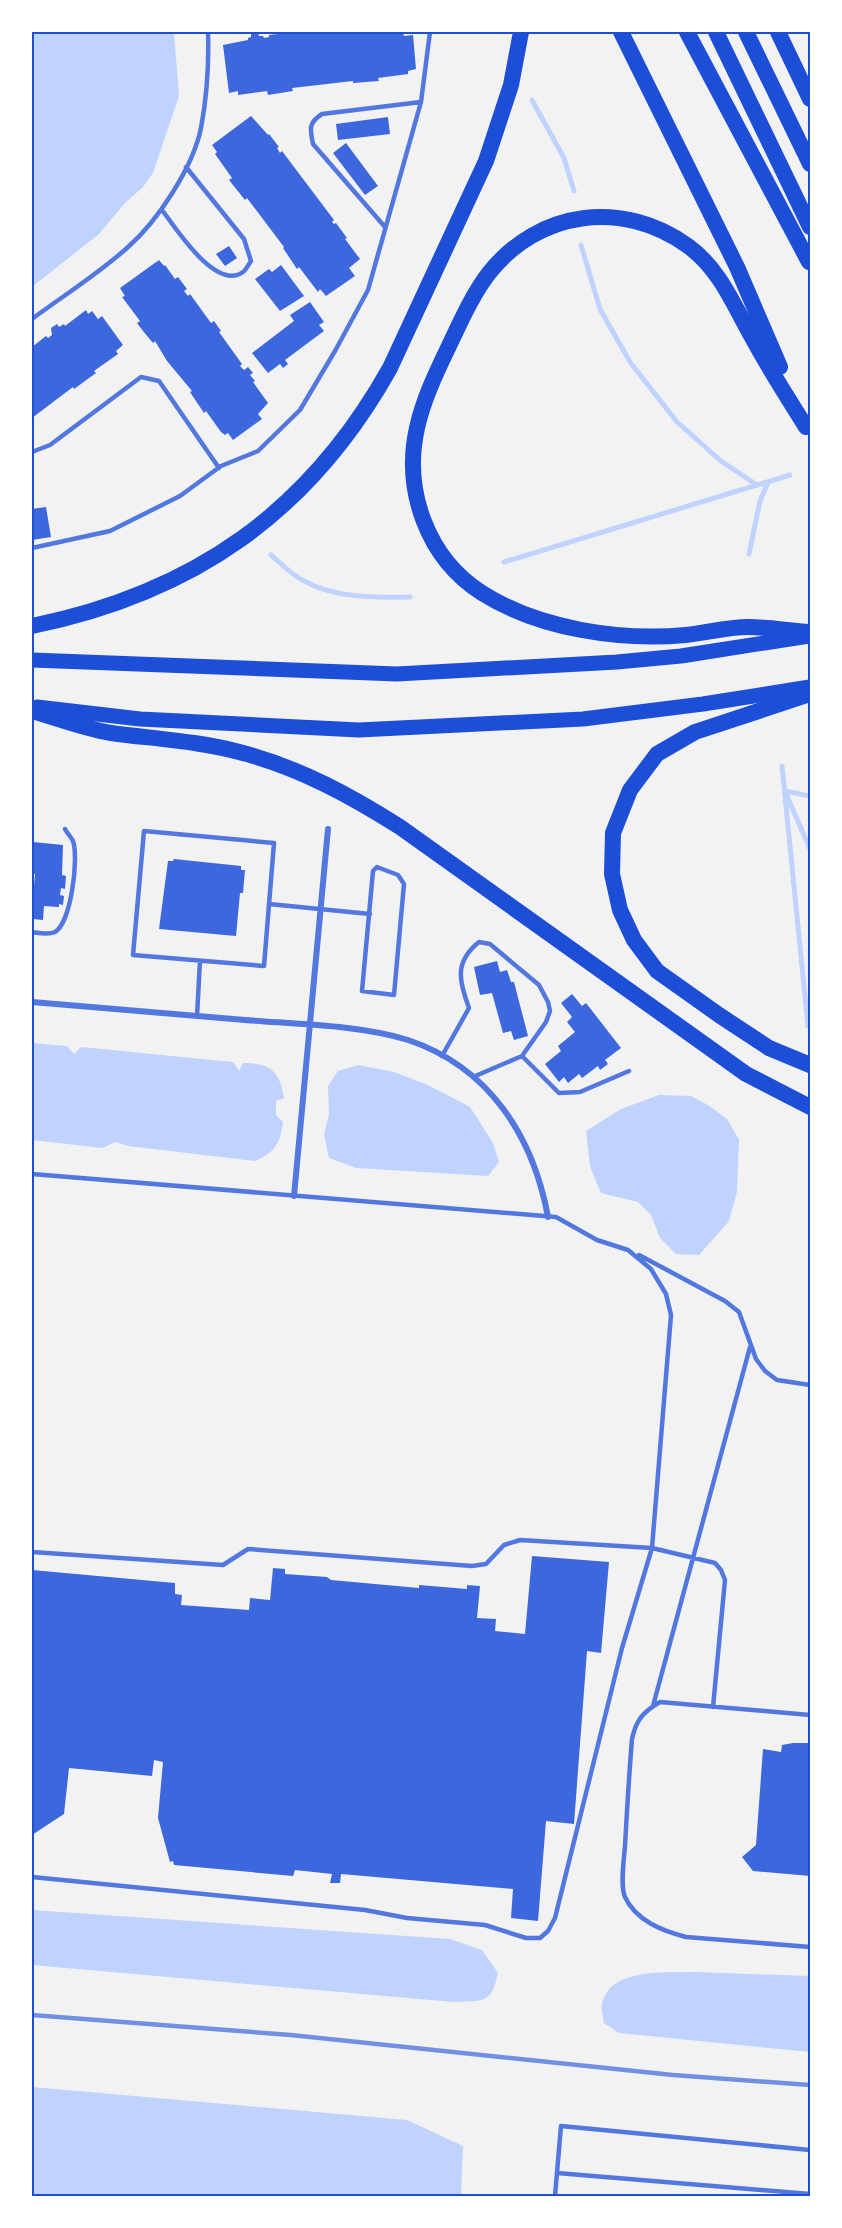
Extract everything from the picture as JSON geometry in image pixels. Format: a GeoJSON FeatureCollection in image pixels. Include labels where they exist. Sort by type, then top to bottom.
{"type":"FeatureCollection","features":[{"type":"Feature","properties":{"kind":"highway"},"geometry":{"type":"LineString","coordinates":[[32,626],[87,614],[119,603],[151,591],[200,566],[250,534],[269,518],[319,470],[339,447],[368,406],[390,368],[486,160],[511,85],[521,32]]}},
{"type":"Feature","properties":{"kind":"highway"},"geometry":{"type":"LineString","coordinates":[[621,32],[737,267],[808,432]]}},
{"type":"Feature","properties":{"kind":"highway"},"geometry":{"type":"LineString","coordinates":[[687,32],[810,264]]}},
{"type":"Feature","properties":{"kind":"highway"},"geometry":{"type":"LineString","coordinates":[[699,32],[810,264]]}},
{"type":"Feature","properties":{"kind":"highway"},"geometry":{"type":"LineString","coordinates":[[716,32],[810,227]]}},
{"type":"Feature","properties":{"kind":"highway"},"geometry":{"type":"LineString","coordinates":[[746,32],[810,164]]}},
{"type":"Feature","properties":{"kind":"highway"},"geometry":{"type":"LineString","coordinates":[[778,32],[810,99]]}},
{"type":"Feature","properties":{"kind":"highway"},"geometry":{"type":"LineString","coordinates":[[808,432],[726,288],[690,247],[671,235],[635,221],[618,218],[580,218],[562,222],[525,240],[506,254],[488,274],[456,330],[427,394],[417,427],[413,459],[414,486],[418,505],[435,544],[465,579],[481,592],[516,610],[578,630],[619,635],[659,637],[748,627],[810,634]]}},
{"type":"Feature","properties":{"kind":"highway"},"geometry":{"type":"LineString","coordinates":[[810,694],[695,732],[657,754],[630,790],[613,833],[612,874],[620,910],[634,940],[657,970],[718,1015],[769,1048],[810,1065]]}},
{"type":"Feature","properties":{"kind":"highway"},"geometry":{"type":"LineString","coordinates":[[32,709],[109,733],[181,740],[243,753],[319,780],[400,827],[746,1074],[810,1107]]}},
{"type":"Feature","properties":{"kind":"main road"},"geometry":{"type":"LineString","coordinates":[[32,660],[397,674],[617,662],[681,656],[810,634]]}},
{"type":"Feature","properties":{"kind":"main road"},"geometry":{"type":"LineString","coordinates":[[32,709],[140,719],[359,730],[583,719],[703,704],[810,687]]}},
{"type":"Feature","properties":{"kind":"street"},"geometry":{"type":"LineString","coordinates":[[294,1196],[328,829]]}},
{"type":"Feature","properties":{"kind":"street"},"geometry":{"type":"LineString","coordinates":[[32,1002],[373,1032],[408,1041],[442,1056],[473,1077],[503,1106],[536,1167],[548,1217]]}},
{"type":"Feature","properties":{"kind":"lane"},"geometry":{"type":"LineString","coordinates":[[32,319],[128,247],[162,210],[186,167],[201,130],[209,58],[208,32]]}},
{"type":"Feature","properties":{"kind":"lane"},"geometry":{"type":"LineString","coordinates":[[32,548],[110,531],[180,496],[219,468],[258,451],[300,410],[368,290],[421,102],[430,32]]}},
{"type":"Feature","properties":{"kind":"lane"},"geometry":{"type":"LineString","coordinates":[[385,227],[313,144],[310,131],[313,120],[322,114],[421,102]]}},
{"type":"Feature","properties":{"kind":"lane"},"geometry":{"type":"LineString","coordinates":[[162,210],[194,252],[213,270],[231,276],[242,273],[251,261],[244,239],[186,167]]}},
{"type":"Feature","properties":{"kind":"lane"},"geometry":{"type":"LineString","coordinates":[[32,452],[50,445],[141,377],[159,381],[219,468]]}},
{"type":"Feature","properties":{"kind":"lane"},"geometry":{"type":"LineString","coordinates":[[32,932],[48,934],[57,931],[64,923],[68,913],[75,857],[73,842],[65,829]]}},
{"type":"Feature","properties":{"kind":"lane"},"geometry":{"type":"LineString","coordinates":[[144,831],[274,843],[269,904],[264,966],[133,955],[144,831]]}},
{"type":"Feature","properties":{"kind":"lane"},"geometry":{"type":"LineString","coordinates":[[377,867],[398,875],[404,884],[394,994],[362,991],[370,914],[373,871],[377,867]]}},
{"type":"Feature","properties":{"kind":"lane"},"geometry":{"type":"LineString","coordinates":[[269,904],[370,914]]}},
{"type":"Feature","properties":{"kind":"lane"},"geometry":{"type":"LineString","coordinates":[[442,1056],[469,1008],[461,986],[460,971],[468,951],[479,942],[490,944],[539,985],[548,1002],[549,1011],[546,1022],[522,1056],[473,1077]]}},
{"type":"Feature","properties":{"kind":"lane"},"geometry":{"type":"LineString","coordinates":[[197,1016],[200,960]]}},
{"type":"Feature","properties":{"kind":"lane"},"geometry":{"type":"LineString","coordinates":[[522,1056],[559,1093],[580,1092],[629,1071]]}},
{"type":"Feature","properties":{"kind":"lane"},"geometry":{"type":"LineString","coordinates":[[32,1174],[556,1217],[597,1240],[628,1250],[725,1301],[739,1312],[750,1347],[765,1371],[777,1380],[810,1385]]}},
{"type":"Feature","properties":{"kind":"lane"},"geometry":{"type":"LineString","coordinates":[[32,1877],[365,1910],[406,1918],[485,1925],[526,1938],[540,1938],[548,1932],[555,1918],[622,1648],[652,1548],[671,1315],[666,1294],[651,1269],[628,1250]]}},
{"type":"Feature","properties":{"kind":"lane"},"geometry":{"type":"LineString","coordinates":[[653,1706],[750,1347]]}},
{"type":"Feature","properties":{"kind":"lane"},"geometry":{"type":"LineString","coordinates":[[32,1552],[223,1565],[248,1549],[472,1566],[486,1564],[504,1545],[520,1540],[652,1548],[716,1563],[722,1570],[725,1580],[713,1707]]}},
{"type":"Feature","properties":{"kind":"lane"},"geometry":{"type":"LineString","coordinates":[[810,1715],[660,1702],[645,1711],[635,1724],[632,1739],[624,1871],[625,1896],[645,1920],[669,1933],[686,1937],[810,1947]]}},
{"type":"Feature","properties":{"kind":"lane"},"geometry":{"type":"LineString","coordinates":[[555,2196],[561,2126],[810,2150]]}},
{"type":"Feature","properties":{"kind":"lane"},"geometry":{"type":"LineString","coordinates":[[557,2173],[810,2194]]}},
{"type":"Feature","properties":{"kind":"lane"},"geometry":{"type":"LineString","coordinates":[[758,2190],[758,2196]]}},
{"type":"Feature","properties":{"kind":"water"},"geometry":{"type":"Polygon","coordinates":[[[32,32],[174,32],[179,96],[153,173],[143,187],[124,204],[99,234],[32,287],[32,32]]]}},
{"type":"Feature","properties":{"kind":"water"},"geometry":{"type":"Polygon","coordinates":[[[32,1043],[67,1046],[74,1054],[81,1047],[233,1062],[239,1071],[243,1063],[267,1067],[280,1081],[284,1098],[276,1101],[276,1115],[283,1122],[278,1142],[272,1151],[255,1161],[128,1146],[116,1142],[102,1148],[32,1140],[32,1043]]]}},
{"type":"Feature","properties":{"kind":"water"},"geometry":{"type":"Polygon","coordinates":[[[358,1065],[394,1072],[428,1085],[470,1107],[493,1143],[499,1162],[488,1176],[356,1168],[329,1158],[324,1134],[329,1114],[328,1086],[338,1071],[358,1065]]]}},
{"type":"Feature","properties":{"kind":"water"},"geometry":{"type":"Polygon","coordinates":[[[659,1095],[691,1096],[708,1105],[727,1119],[739,1140],[737,1192],[729,1221],[699,1255],[676,1254],[660,1238],[651,1215],[638,1202],[601,1193],[590,1167],[586,1131],[621,1109],[659,1095]]]}},
{"type":"Feature","properties":{"kind":"water"},"geometry":{"type":"Polygon","coordinates":[[[32,1910],[450,1939],[482,1950],[498,1973],[492,1991],[485,1999],[454,2002],[32,1965],[32,1910]]]}},
{"type":"Feature","properties":{"kind":"water"},"geometry":{"type":"Polygon","coordinates":[[[696,1972],[810,1976],[810,2052],[619,2033],[604,2023],[602,2002],[609,1989],[618,1982],[643,1974],[696,1972]]]}},
{"type":"Feature","properties":{"kind":"water"},"geometry":{"type":"Polygon","coordinates":[[[32,2087],[407,2120],[463,2146],[461,2196],[32,2196],[32,2087]]]}},
{"type":"Feature","properties":{"kind":"building"},"geometry":{"type":"Polygon","coordinates":[[[251,32],[258,32],[259,36],[264,38],[269,35],[296,32],[403,32],[404,36],[413,35],[416,69],[408,71],[408,74],[378,78],[379,81],[353,83],[353,81],[292,88],[293,91],[268,95],[267,91],[238,95],[238,91],[229,93],[223,45],[248,40],[251,32]]]}},
{"type":"Feature","properties":{"kind":"building"},"geometry":{"type":"Polygon","coordinates":[[[251,116],[279,147],[277,148],[280,153],[282,151],[360,259],[349,268],[355,276],[326,296],[320,289],[318,292],[299,267],[297,269],[284,247],[247,198],[245,200],[229,180],[232,178],[215,154],[217,152],[212,145],[251,116]]]}},
{"type":"Feature","properties":{"kind":"building"},"geometry":{"type":"Polygon","coordinates":[[[388,117],[390,134],[338,140],[336,124],[388,117]]]}},
{"type":"Feature","properties":{"kind":"building"},"geometry":{"type":"Polygon","coordinates":[[[346,143],[378,186],[365,195],[333,153],[346,143]]]}},
{"type":"Feature","properties":{"kind":"building"},"geometry":{"type":"Polygon","coordinates":[[[229,246],[237,258],[225,266],[216,254],[229,246]]]}},
{"type":"Feature","properties":{"kind":"building"},"geometry":{"type":"Polygon","coordinates":[[[159,260],[175,279],[178,277],[187,289],[184,291],[188,296],[190,294],[211,323],[214,321],[221,331],[219,332],[242,364],[240,366],[244,370],[248,367],[253,373],[250,375],[255,381],[253,382],[268,403],[258,414],[262,419],[233,440],[228,433],[225,435],[221,432],[206,411],[204,413],[190,392],[192,391],[167,361],[155,341],[153,343],[137,323],[140,321],[122,297],[125,296],[120,288],[159,260]]]}},
{"type":"Feature","properties":{"kind":"building"},"geometry":{"type":"Polygon","coordinates":[[[281,265],[304,296],[280,311],[255,279],[269,269],[272,272],[281,265]]]}},
{"type":"Feature","properties":{"kind":"building"},"geometry":{"type":"Polygon","coordinates":[[[310,302],[324,322],[319,325],[324,331],[285,360],[288,364],[283,368],[280,364],[268,373],[252,353],[294,321],[290,315],[310,302]]]}},
{"type":"Feature","properties":{"kind":"building"},"geometry":{"type":"Polygon","coordinates":[[[86,310],[88,314],[92,311],[98,319],[92,324],[102,316],[123,345],[116,351],[118,354],[94,371],[96,373],[32,418],[32,347],[46,336],[48,338],[52,335],[51,328],[57,324],[59,327],[64,324],[65,326],[86,310]]]}},
{"type":"Feature","properties":{"kind":"building"},"geometry":{"type":"Polygon","coordinates":[[[46,507],[51,537],[32,540],[32,509],[46,507]]]}},
{"type":"Feature","properties":{"kind":"building"},"geometry":{"type":"Polygon","coordinates":[[[33,842],[63,845],[62,875],[66,876],[65,889],[61,888],[60,895],[64,896],[63,905],[44,906],[43,920],[33,919],[32,913],[32,886],[34,886],[35,874],[32,874],[33,842]]]}},
{"type":"Feature","properties":{"kind":"building"},"geometry":{"type":"Polygon","coordinates":[[[174,859],[241,866],[241,870],[245,870],[243,893],[240,893],[236,936],[159,929],[168,861],[174,859]]]}},
{"type":"Feature","properties":{"kind":"building"},"geometry":{"type":"Polygon","coordinates":[[[497,961],[500,972],[507,970],[511,982],[514,982],[528,1036],[514,1040],[511,1031],[503,1033],[492,993],[480,995],[474,967],[497,961]]]}},
{"type":"Feature","properties":{"kind":"building"},"geometry":{"type":"Polygon","coordinates":[[[572,994],[582,1006],[586,1003],[621,1048],[605,1060],[608,1064],[600,1070],[598,1066],[582,1078],[579,1074],[568,1083],[564,1077],[559,1082],[545,1064],[561,1051],[558,1046],[575,1032],[567,1022],[572,1017],[561,1003],[572,994]]]}},
{"type":"Feature","properties":{"kind":"building"},"geometry":{"type":"Polygon","coordinates":[[[532,1556],[609,1562],[601,1653],[587,1651],[574,1824],[546,1821],[538,1921],[511,1918],[513,1889],[341,1874],[340,1883],[330,1883],[332,1874],[295,1870],[293,1876],[174,1865],[173,1861],[170,1862],[158,1818],[163,1762],[154,1760],[152,1776],[69,1768],[64,1814],[32,1835],[32,1570],[175,1583],[175,1594],[182,1595],[181,1605],[249,1610],[250,1598],[270,1600],[273,1568],[285,1569],[285,1574],[419,1588],[419,1585],[467,1589],[467,1585],[480,1586],[477,1618],[496,1619],[495,1631],[525,1634],[532,1556]]]}},
{"type":"Feature","properties":{"kind":"building"},"geometry":{"type":"Polygon","coordinates":[[[810,1743],[810,1876],[753,1871],[742,1857],[756,1845],[763,1749],[781,1752],[782,1745],[810,1743]]]}},
{"type":"Feature","properties":{"kind":"waterway"},"geometry":{"type":"LineString","coordinates":[[532,100],[564,158],[574,191]]}},
{"type":"Feature","properties":{"kind":"waterway"},"geometry":{"type":"LineString","coordinates":[[581,245],[600,309],[630,362],[677,422],[721,461],[757,485]]}},
{"type":"Feature","properties":{"kind":"waterway"},"geometry":{"type":"LineString","coordinates":[[504,562],[790,475]]}},
{"type":"Feature","properties":{"kind":"waterway"},"geometry":{"type":"LineString","coordinates":[[749,554],[760,501],[768,482]]}},
{"type":"Feature","properties":{"kind":"waterway"},"geometry":{"type":"LineString","coordinates":[[271,555],[296,576],[322,589],[366,597],[410,597]]}},
{"type":"Feature","properties":{"kind":"waterway"},"geometry":{"type":"LineString","coordinates":[[782,766],[808,1026]]}},
{"type":"Feature","properties":{"kind":"waterway"},"geometry":{"type":"LineString","coordinates":[[785,791],[810,796]]}},
{"type":"Feature","properties":{"kind":"waterway"},"geometry":{"type":"LineString","coordinates":[[787,796],[810,849]]}},
{"type":"Feature","properties":{"kind":"railway"},"geometry":{"type":"LineString","coordinates":[[32,2015],[291,2035],[673,2075],[810,2085]]}}]}
